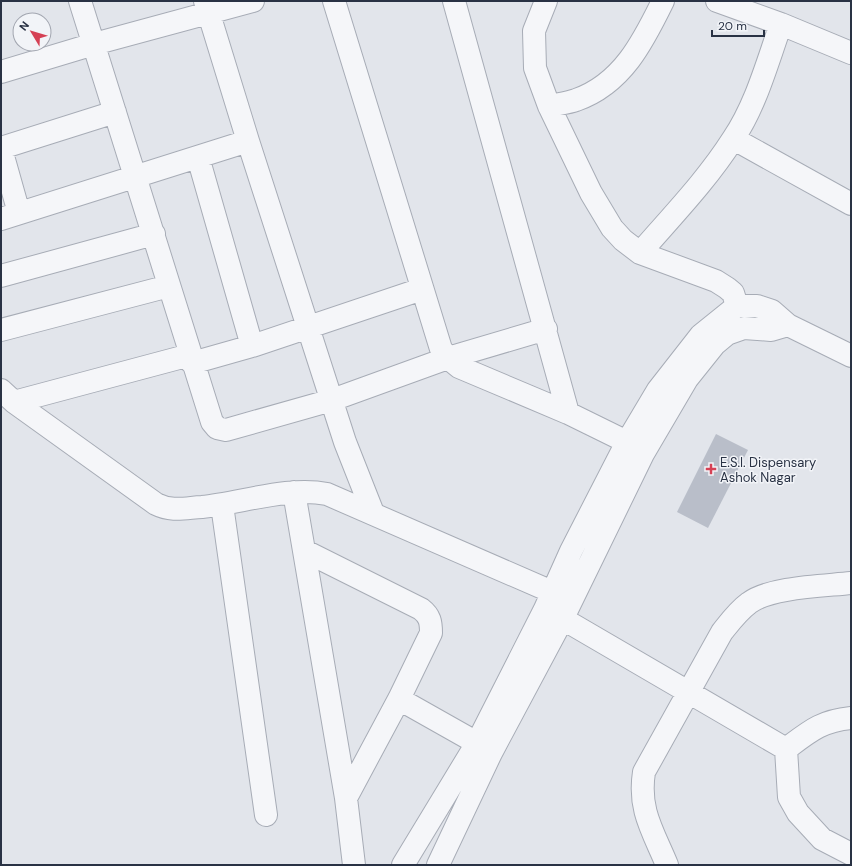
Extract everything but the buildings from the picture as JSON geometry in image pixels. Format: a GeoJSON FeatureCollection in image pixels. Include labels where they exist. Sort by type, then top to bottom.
{"type":"FeatureCollection","features":[{"type":"Feature","properties":{"kind":"street"},"geometry":{"type":"LineString","coordinates":[[80,1],[134,176],[154,234],[191,359],[212,422],[221,430],[226,430],[332,400],[448,358],[546,329]]}},
{"type":"Feature","properties":{"kind":"street"},"geometry":{"type":"LineString","coordinates":[[1,72],[94,44],[207,7],[252,1]]}},
{"type":"Feature","properties":{"kind":"street"},"geometry":{"type":"LineString","coordinates":[[334,1],[440,349],[459,367],[568,413],[627,442]]}},
{"type":"Feature","properties":{"kind":"street"},"geometry":{"type":"LineString","coordinates":[[454,1],[568,413]]}},
{"type":"Feature","properties":{"kind":"street"},"geometry":{"type":"LineString","coordinates":[[550,106],[577,100],[603,86],[623,69],[642,42],[663,1]]}},
{"type":"Feature","properties":{"kind":"street"},"geometry":{"type":"LineString","coordinates":[[717,1],[782,24],[851,53]]}},
{"type":"Feature","properties":{"kind":"street"},"geometry":{"type":"LineString","coordinates":[[543,2],[534,31],[535,68],[550,106],[591,193],[612,228],[623,240],[640,253],[716,281],[733,294],[737,306]]}},
{"type":"Feature","properties":{"kind":"street"},"geometry":{"type":"LineString","coordinates":[[207,7],[248,141],[345,442],[373,514]]}},
{"type":"Feature","properties":{"kind":"street"},"geometry":{"type":"LineString","coordinates":[[640,253],[706,176],[734,139],[753,103],[782,24]]}},
{"type":"Feature","properties":{"kind":"street"},"geometry":{"type":"LineString","coordinates":[[115,112],[1,148],[10,216],[248,141]]}},
{"type":"Feature","properties":{"kind":"street"},"geometry":{"type":"LineString","coordinates":[[734,139],[851,204]]}},
{"type":"Feature","properties":{"kind":"street"},"geometry":{"type":"LineString","coordinates":[[198,157],[252,346]]}},
{"type":"Feature","properties":{"kind":"street"},"geometry":{"type":"LineString","coordinates":[[1,276],[154,234]]}},
{"type":"Feature","properties":{"kind":"street"},"geometry":{"type":"LineString","coordinates":[[1,330],[169,286]]}},
{"type":"Feature","properties":{"kind":"street"},"geometry":{"type":"LineString","coordinates":[[7,396],[252,346],[422,289]]}},
{"type":"Feature","properties":{"kind":"street"},"geometry":{"type":"LineString","coordinates":[[438,865],[558,605],[572,551],[627,442],[658,390],[684,355],[701,335],[737,306],[757,306],[772,311],[788,325],[851,356]]}},
{"type":"Feature","properties":{"kind":"street"},"geometry":{"type":"LineString","coordinates":[[403,865],[558,605],[687,379],[715,344],[727,334],[744,328],[771,330],[788,325]]}},
{"type":"Feature","properties":{"kind":"street"},"geometry":{"type":"LineString","coordinates":[[7,396],[156,504],[167,509],[222,505],[310,490],[327,494],[373,514],[558,605],[688,692],[786,749]]}},
{"type":"Feature","properties":{"kind":"street"},"geometry":{"type":"LineString","coordinates":[[294,492],[346,798],[354,865]]}},
{"type":"Feature","properties":{"kind":"street"},"geometry":{"type":"LineString","coordinates":[[222,505],[266,815]]}},
{"type":"Feature","properties":{"kind":"street"},"geometry":{"type":"LineString","coordinates":[[305,551],[421,609],[428,615],[431,624],[431,633],[399,699],[346,798]]}},
{"type":"Feature","properties":{"kind":"street"},"geometry":{"type":"LineString","coordinates":[[667,865],[644,809],[641,790],[644,772],[722,632],[734,616],[749,602],[767,593],[851,583]]}},
{"type":"Feature","properties":{"kind":"street"},"geometry":{"type":"LineString","coordinates":[[399,699],[477,743]]}},
{"type":"Feature","properties":{"kind":"street"},"geometry":{"type":"LineString","coordinates":[[786,749],[815,727],[837,719],[851,718]]}},
{"type":"Feature","properties":{"kind":"street"},"geometry":{"type":"LineString","coordinates":[[786,749],[789,797],[798,813],[822,839],[851,854]]}},
{"type":"Feature","properties":{"kind":"place","name":"E.S.I. Dispensary Ashok Nagar"},"geometry":{"type":"Point","coordinates":[711,469]}}]}
